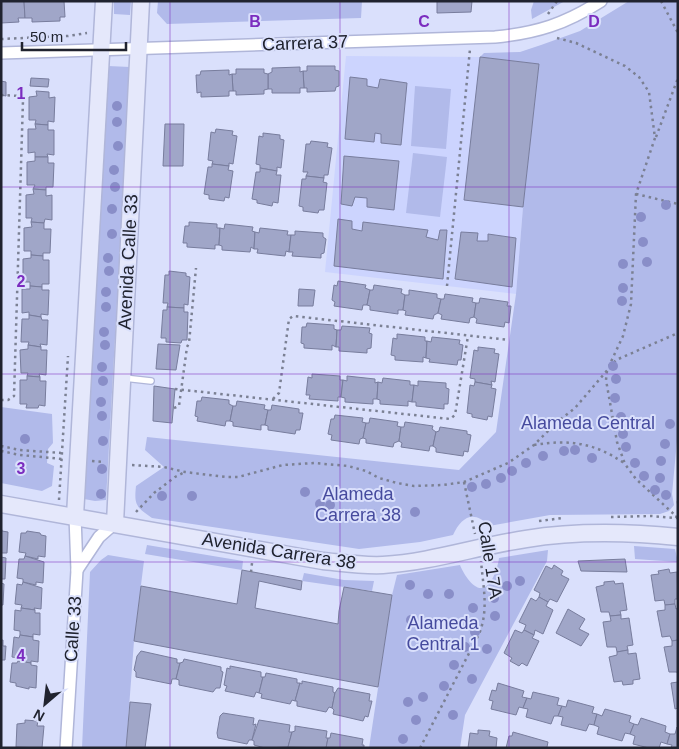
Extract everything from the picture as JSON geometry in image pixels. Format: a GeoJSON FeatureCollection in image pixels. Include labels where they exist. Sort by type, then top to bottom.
{"type":"FeatureCollection","features":[{"type":"Feature","properties":{"kind":"main road"},"geometry":{"type":"LineString","coordinates":[[75,516],[104,1]]}},
{"type":"Feature","properties":{"kind":"main road","name":"Avenida Calle 33"},"geometry":{"type":"LineString","coordinates":[[114,523],[124,464],[122,377],[141,1]]}},
{"type":"Feature","properties":{"kind":"main road","name":"Avenida Carrera 38"},"geometry":{"type":"LineString","coordinates":[[1,504],[322,561],[367,565],[415,561],[477,541],[577,534],[678,537]]}},
{"type":"Feature","properties":{"kind":"street","name":"Carrera 37"},"geometry":{"type":"LineString","coordinates":[[1,54],[138,48],[495,38],[537,31],[567,20],[601,1]]}},
{"type":"Feature","properties":{"kind":"street","name":"Calle 33"},"geometry":{"type":"LineString","coordinates":[[66,748],[77,570],[75,516]]}},
{"type":"Feature","properties":{"kind":"street"},"geometry":{"type":"LineString","coordinates":[[77,570],[99,537],[114,523]]}},
{"type":"Feature","properties":{"kind":"lane"},"geometry":{"type":"LineString","coordinates":[[122,377],[151,381]]}},
{"type":"Feature","properties":{"kind":"path"},"geometry":{"type":"LineString","coordinates":[[661,1],[678,33]]}},
{"type":"Feature","properties":{"kind":"path"},"geometry":{"type":"LineString","coordinates":[[537,31],[576,43],[626,66],[638,77],[649,92],[655,138]]}},
{"type":"Feature","properties":{"kind":"path"},"geometry":{"type":"LineString","coordinates":[[1,39],[68,36],[90,32]]}},
{"type":"Feature","properties":{"kind":"path"},"geometry":{"type":"LineString","coordinates":[[447,286],[471,38]]}},
{"type":"Feature","properties":{"kind":"path"},"geometry":{"type":"LineString","coordinates":[[677,518],[636,479],[625,464],[612,420],[606,380],[607,370],[623,336],[631,304],[636,194],[678,78]]}},
{"type":"Feature","properties":{"kind":"path"},"geometry":{"type":"LineString","coordinates":[[1,95],[19,96],[23,100],[14,396],[8,400],[1,400]]}},
{"type":"Feature","properties":{"kind":"path"},"geometry":{"type":"LineString","coordinates":[[636,194],[678,204]]}},
{"type":"Feature","properties":{"kind":"path"},"geometry":{"type":"LineString","coordinates":[[174,408],[179,406],[186,347],[189,343],[196,268]]}},
{"type":"Feature","properties":{"kind":"path"},"geometry":{"type":"LineString","coordinates":[[273,400],[279,393],[289,319],[293,316],[510,340]]}},
{"type":"Feature","properties":{"kind":"path"},"geometry":{"type":"LineString","coordinates":[[1,451],[20,455],[164,467],[184,472],[232,477],[283,465],[314,463],[348,466],[366,471],[379,478],[414,486],[464,482],[508,463],[534,445],[574,408],[616,360],[678,333]]}},
{"type":"Feature","properties":{"kind":"path"},"geometry":{"type":"LineString","coordinates":[[175,389],[450,419],[455,415],[468,336]]}},
{"type":"Feature","properties":{"kind":"path"},"geometry":{"type":"LineString","coordinates":[[534,445],[557,442],[580,444],[608,454],[625,464]]}},
{"type":"Feature","properties":{"kind":"path"},"geometry":{"type":"LineString","coordinates":[[1,446],[20,450],[61,453]]}},
{"type":"Feature","properties":{"kind":"path"},"geometry":{"type":"LineString","coordinates":[[124,464],[131,474]]}},
{"type":"Feature","properties":{"kind":"path"},"geometry":{"type":"LineString","coordinates":[[133,506],[137,513],[160,488],[184,472]]}},
{"type":"Feature","properties":{"kind":"path","name":"Calle 17A"},"geometry":{"type":"LineString","coordinates":[[420,748],[479,634],[484,620],[485,610],[477,541],[464,482]]}},
{"type":"Feature","properties":{"kind":"path"},"geometry":{"type":"LineString","coordinates":[[678,501],[678,506]]}},
{"type":"Feature","properties":{"kind":"path"},"geometry":{"type":"LineString","coordinates":[[677,518],[678,512]]}},
{"type":"Feature","properties":{"kind":"path"},"geometry":{"type":"LineString","coordinates":[[605,517],[650,516],[677,518]]}},
{"type":"Feature","properties":{"kind":"path"},"geometry":{"type":"LineString","coordinates":[[533,522],[568,518]]}},
{"type":"Feature","properties":{"kind":"path"},"geometry":{"type":"LineString","coordinates":[[467,535],[477,541],[482,532]]}},
{"type":"Feature","properties":{"kind":"shaded area"},"geometry":{"type":"Polygon","coordinates":[[[346,56],[480,57],[464,200],[523,207],[516,294],[325,272],[346,56]]]}},
{"type":"Feature","properties":{"kind":"green space"},"geometry":{"type":"Polygon","coordinates":[[[114,1],[131,1],[130,15],[114,14],[114,1]]]}},
{"type":"Feature","properties":{"kind":"green space"},"geometry":{"type":"Polygon","coordinates":[[[158,1],[362,1],[361,18],[167,24],[157,13],[158,1]]]}},
{"type":"Feature","properties":{"kind":"green space"},"geometry":{"type":"Polygon","coordinates":[[[534,1],[565,1],[532,19],[531,10],[534,1]]]}},
{"type":"Feature","properties":{"kind":"green space","name":"Alameda Central"},"geometry":{"type":"Polygon","coordinates":[[[629,1],[678,1],[678,430],[672,494],[674,505],[669,511],[660,514],[550,515],[489,526],[478,518],[468,517],[460,524],[453,535],[420,542],[359,549],[152,518],[142,511],[136,502],[136,486],[164,467],[145,450],[147,437],[459,470],[496,432],[516,294],[523,207],[539,64],[480,57],[484,53],[520,52],[580,31],[629,1]]]}},
{"type":"Feature","properties":{"kind":"green space"},"geometry":{"type":"Polygon","coordinates":[[[108,66],[130,67],[106,500],[95,501],[84,499],[108,66]]]}},
{"type":"Feature","properties":{"kind":"green space"},"geometry":{"type":"Polygon","coordinates":[[[415,86],[451,89],[446,149],[411,146],[415,86]]]}},
{"type":"Feature","properties":{"kind":"green space"},"geometry":{"type":"Polygon","coordinates":[[[413,153],[447,157],[440,217],[406,213],[413,153]]]}},
{"type":"Feature","properties":{"kind":"green space"},"geometry":{"type":"Polygon","coordinates":[[[1,407],[52,414],[53,443],[48,449],[47,463],[54,466],[52,486],[42,491],[1,483],[1,407]]]}},
{"type":"Feature","properties":{"kind":"green space"},"geometry":{"type":"Polygon","coordinates":[[[147,545],[243,561],[242,570],[145,554],[147,545]]]}},
{"type":"Feature","properties":{"kind":"green space"},"geometry":{"type":"Polygon","coordinates":[[[634,546],[675,549],[678,562],[635,559],[634,546]]]}},
{"type":"Feature","properties":{"kind":"green space","name":"Alameda Central 1"},"geometry":{"type":"Polygon","coordinates":[[[548,550],[547,561],[465,715],[460,748],[369,748],[392,595],[397,575],[460,565],[473,585],[481,588],[488,585],[493,578],[499,558],[548,550]]]}},
{"type":"Feature","properties":{"kind":"green space"},"geometry":{"type":"Polygon","coordinates":[[[108,555],[144,561],[134,641],[126,748],[82,748],[90,572],[108,555]]]}},
{"type":"Feature","properties":{"kind":"green space"},"geometry":{"type":"Polygon","coordinates":[[[304,573],[344,580],[374,581],[372,591],[302,581],[304,573]]]}},
{"type":"Feature","properties":{"kind":"building"},"geometry":{"type":"Polygon","coordinates":[[[1,1],[24,1],[25,18],[18,18],[19,22],[1,23],[1,1]]]}},
{"type":"Feature","properties":{"kind":"building"},"geometry":{"type":"Polygon","coordinates":[[[24,1],[64,1],[65,17],[60,17],[60,21],[32,22],[32,18],[25,18],[24,1]]]}},
{"type":"Feature","properties":{"kind":"building"},"geometry":{"type":"Polygon","coordinates":[[[437,1],[472,1],[471,12],[437,13],[437,1]]]}},
{"type":"Feature","properties":{"kind":"building"},"geometry":{"type":"Polygon","coordinates":[[[480,57],[539,64],[523,207],[464,200],[480,57]]]}},
{"type":"Feature","properties":{"kind":"building"},"geometry":{"type":"Polygon","coordinates":[[[307,66],[335,66],[335,70],[339,71],[339,86],[336,87],[335,91],[307,92],[307,88],[304,88],[303,71],[307,71],[307,66]]]}},
{"type":"Feature","properties":{"kind":"building"},"geometry":{"type":"Polygon","coordinates":[[[300,67],[300,72],[303,71],[304,88],[300,88],[300,93],[272,93],[272,89],[268,89],[268,74],[272,72],[272,68],[300,67]]]}},
{"type":"Feature","properties":{"kind":"building"},"geometry":{"type":"Polygon","coordinates":[[[236,69],[264,69],[264,73],[268,74],[268,89],[264,90],[264,94],[236,95],[236,91],[233,91],[232,74],[236,74],[236,69]]]}},
{"type":"Feature","properties":{"kind":"building"},"geometry":{"type":"Polygon","coordinates":[[[229,70],[229,75],[232,74],[233,91],[229,91],[229,96],[201,97],[201,92],[197,93],[196,75],[200,75],[201,71],[229,70]]]}},
{"type":"Feature","properties":{"kind":"building"},"geometry":{"type":"Polygon","coordinates":[[[350,77],[367,79],[367,86],[378,88],[380,79],[407,83],[401,145],[381,143],[381,134],[375,133],[374,142],[345,139],[350,77]]]}},
{"type":"Feature","properties":{"kind":"building"},"geometry":{"type":"Polygon","coordinates":[[[31,78],[49,79],[48,87],[30,86],[31,78]]]}},
{"type":"Feature","properties":{"kind":"building"},"geometry":{"type":"Polygon","coordinates":[[[1,81],[6,82],[6,96],[1,95],[1,81]]]}},
{"type":"Feature","properties":{"kind":"building"},"geometry":{"type":"Polygon","coordinates":[[[36,91],[49,92],[49,98],[55,97],[54,122],[48,121],[48,125],[35,124],[36,120],[29,120],[29,97],[37,96],[36,91]]]}},
{"type":"Feature","properties":{"kind":"building"},"geometry":{"type":"Polygon","coordinates":[[[35,124],[48,125],[48,130],[54,130],[54,155],[47,154],[48,157],[35,157],[35,152],[28,153],[28,129],[36,129],[35,124]]]}},
{"type":"Feature","properties":{"kind":"building"},"geometry":{"type":"Polygon","coordinates":[[[165,124],[184,124],[183,166],[163,166],[165,124]]]}},
{"type":"Feature","properties":{"kind":"building"},"geometry":{"type":"Polygon","coordinates":[[[216,129],[233,131],[232,135],[237,136],[233,164],[229,163],[229,166],[212,164],[213,161],[208,160],[211,132],[215,133],[216,129]]]}},
{"type":"Feature","properties":{"kind":"building"},"geometry":{"type":"Polygon","coordinates":[[[263,133],[280,135],[280,139],[284,140],[281,168],[277,167],[277,171],[260,168],[260,165],[256,164],[259,136],[263,137],[263,133]]]}},
{"type":"Feature","properties":{"kind":"building"},"geometry":{"type":"Polygon","coordinates":[[[311,141],[328,143],[327,147],[332,148],[328,175],[324,175],[324,178],[306,176],[308,172],[303,172],[306,144],[310,144],[311,141]]]}},
{"type":"Feature","properties":{"kind":"building"},"geometry":{"type":"Polygon","coordinates":[[[344,156],[399,161],[394,210],[367,207],[367,198],[355,197],[352,206],[341,204],[344,156]]]}},
{"type":"Feature","properties":{"kind":"building"},"geometry":{"type":"Polygon","coordinates":[[[35,157],[48,157],[48,163],[54,163],[53,187],[46,187],[46,190],[33,189],[35,185],[27,185],[27,162],[35,161],[35,157]]]}},
{"type":"Feature","properties":{"kind":"building"},"geometry":{"type":"Polygon","coordinates":[[[212,164],[229,166],[228,170],[233,171],[229,198],[225,197],[224,201],[209,199],[209,195],[204,194],[208,167],[212,167],[212,164]]]}},
{"type":"Feature","properties":{"kind":"building"},"geometry":{"type":"Polygon","coordinates":[[[260,168],[277,171],[276,175],[281,175],[278,203],[273,202],[272,206],[257,203],[257,200],[252,199],[256,172],[260,172],[260,168]]]}},
{"type":"Feature","properties":{"kind":"building"},"geometry":{"type":"Polygon","coordinates":[[[306,176],[324,178],[323,182],[327,183],[324,210],[319,210],[318,213],[303,211],[303,207],[299,206],[302,179],[306,179],[306,176]]]}},
{"type":"Feature","properties":{"kind":"building"},"geometry":{"type":"Polygon","coordinates":[[[33,189],[46,190],[46,196],[52,195],[52,220],[45,219],[44,223],[31,222],[32,218],[26,218],[26,195],[34,194],[33,189]]]}},
{"type":"Feature","properties":{"kind":"building"},"geometry":{"type":"Polygon","coordinates":[[[338,219],[352,221],[352,229],[362,231],[363,222],[428,230],[426,237],[438,240],[440,230],[447,230],[443,279],[334,266],[338,219]]]}},
{"type":"Feature","properties":{"kind":"building"},"geometry":{"type":"Polygon","coordinates":[[[31,222],[44,223],[44,229],[51,229],[50,253],[43,253],[43,256],[31,255],[31,251],[24,251],[24,228],[32,227],[31,222]]]}},
{"type":"Feature","properties":{"kind":"building"},"geometry":{"type":"Polygon","coordinates":[[[189,222],[217,224],[217,228],[220,228],[219,245],[215,245],[215,249],[187,247],[187,243],[183,243],[185,226],[189,226],[189,222]]]}},
{"type":"Feature","properties":{"kind":"building"},"geometry":{"type":"Polygon","coordinates":[[[225,224],[253,227],[252,231],[255,232],[254,249],[251,247],[250,252],[222,250],[222,246],[219,245],[220,228],[224,229],[225,224]]]}},
{"type":"Feature","properties":{"kind":"building"},"geometry":{"type":"Polygon","coordinates":[[[260,228],[288,231],[287,235],[291,235],[289,252],[286,251],[285,256],[257,253],[258,249],[254,249],[255,232],[259,233],[260,228]]]}},
{"type":"Feature","properties":{"kind":"building"},"geometry":{"type":"Polygon","coordinates":[[[295,231],[323,233],[323,237],[326,239],[324,253],[321,254],[321,258],[292,256],[293,252],[289,252],[291,235],[295,235],[295,231]]]}},
{"type":"Feature","properties":{"kind":"building"},"geometry":{"type":"Polygon","coordinates":[[[461,232],[478,233],[477,241],[488,241],[488,234],[516,238],[512,287],[455,279],[461,232]]]}},
{"type":"Feature","properties":{"kind":"building"},"geometry":{"type":"Polygon","coordinates":[[[31,255],[43,256],[43,260],[49,260],[49,284],[42,284],[42,287],[30,286],[30,282],[23,282],[23,259],[31,258],[31,255]]]}},
{"type":"Feature","properties":{"kind":"building"},"geometry":{"type":"Polygon","coordinates":[[[169,271],[186,273],[186,276],[190,277],[188,305],[184,304],[184,308],[167,307],[168,303],[163,303],[165,275],[169,275],[169,271]]]}},
{"type":"Feature","properties":{"kind":"building"},"geometry":{"type":"Polygon","coordinates":[[[338,281],[366,285],[365,288],[370,290],[367,305],[363,305],[362,310],[334,306],[335,302],[332,300],[334,285],[337,286],[338,281]]]}},
{"type":"Feature","properties":{"kind":"building"},"geometry":{"type":"Polygon","coordinates":[[[374,285],[402,289],[401,293],[405,295],[403,310],[398,310],[398,314],[370,310],[370,306],[367,305],[370,290],[373,290],[374,285]]]}},
{"type":"Feature","properties":{"kind":"building"},"geometry":{"type":"Polygon","coordinates":[[[30,286],[49,290],[48,315],[41,314],[41,317],[29,315],[29,312],[22,313],[22,289],[30,289],[30,286]]]}},
{"type":"Feature","properties":{"kind":"building"},"geometry":{"type":"Polygon","coordinates":[[[299,289],[315,290],[313,306],[298,306],[299,289]]]}},
{"type":"Feature","properties":{"kind":"building"},"geometry":{"type":"Polygon","coordinates":[[[409,290],[437,294],[437,298],[441,299],[438,313],[434,315],[433,319],[405,315],[406,311],[403,310],[405,295],[409,295],[409,290]]]}},
{"type":"Feature","properties":{"kind":"building"},"geometry":{"type":"Polygon","coordinates":[[[445,294],[473,298],[472,302],[476,303],[474,317],[470,318],[469,323],[441,319],[442,315],[438,313],[441,299],[444,299],[445,294]]]}},
{"type":"Feature","properties":{"kind":"building"},"geometry":{"type":"Polygon","coordinates":[[[480,298],[508,302],[507,306],[511,306],[509,323],[505,322],[504,327],[476,323],[477,319],[474,317],[476,303],[479,303],[480,298]]]}},
{"type":"Feature","properties":{"kind":"building"},"geometry":{"type":"Polygon","coordinates":[[[167,307],[184,308],[184,312],[188,312],[187,340],[182,340],[181,343],[166,342],[166,338],[161,338],[163,310],[167,310],[167,307]]]}},
{"type":"Feature","properties":{"kind":"building"},"geometry":{"type":"Polygon","coordinates":[[[29,315],[41,317],[42,320],[48,320],[47,345],[40,344],[41,347],[28,345],[29,342],[21,342],[22,319],[29,319],[29,315]]]}},
{"type":"Feature","properties":{"kind":"building"},"geometry":{"type":"Polygon","coordinates":[[[307,323],[334,325],[334,329],[337,330],[336,347],[332,345],[332,350],[304,348],[304,344],[301,343],[302,327],[306,327],[307,323]]]}},
{"type":"Feature","properties":{"kind":"building"},"geometry":{"type":"Polygon","coordinates":[[[342,326],[370,328],[369,333],[372,334],[371,348],[367,349],[367,353],[339,351],[339,347],[336,347],[337,330],[341,330],[342,326]]]}},
{"type":"Feature","properties":{"kind":"building"},"geometry":{"type":"Polygon","coordinates":[[[397,334],[425,337],[425,341],[427,341],[426,358],[423,357],[423,362],[395,360],[395,356],[391,355],[393,338],[397,339],[397,334]]]}},
{"type":"Feature","properties":{"kind":"building"},"geometry":{"type":"Polygon","coordinates":[[[432,337],[460,340],[459,344],[463,345],[461,360],[458,360],[457,365],[429,362],[430,359],[426,358],[427,341],[431,342],[432,337]]]}},
{"type":"Feature","properties":{"kind":"building"},"geometry":{"type":"Polygon","coordinates":[[[158,344],[180,345],[176,370],[156,369],[158,344]]]}},
{"type":"Feature","properties":{"kind":"building"},"geometry":{"type":"Polygon","coordinates":[[[28,345],[41,347],[41,350],[47,350],[46,375],[39,374],[40,377],[27,376],[28,373],[21,373],[20,350],[28,349],[28,345]]]}},
{"type":"Feature","properties":{"kind":"building"},"geometry":{"type":"Polygon","coordinates":[[[478,347],[495,349],[494,353],[499,354],[495,382],[491,381],[492,385],[475,382],[475,379],[470,378],[474,350],[478,351],[478,347]]]}},
{"type":"Feature","properties":{"kind":"building"},"geometry":{"type":"Polygon","coordinates":[[[312,374],[340,376],[340,380],[343,380],[341,397],[338,397],[338,401],[309,399],[310,395],[306,395],[308,377],[312,378],[312,374]]]}},
{"type":"Feature","properties":{"kind":"building"},"geometry":{"type":"Polygon","coordinates":[[[27,376],[40,377],[40,381],[46,381],[45,406],[39,405],[38,408],[26,408],[27,404],[20,404],[20,380],[27,380],[27,376]]]}},
{"type":"Feature","properties":{"kind":"building"},"geometry":{"type":"Polygon","coordinates":[[[347,376],[375,379],[375,383],[378,382],[377,399],[373,399],[373,404],[345,402],[345,398],[341,397],[343,380],[347,381],[347,376]]]}},
{"type":"Feature","properties":{"kind":"building"},"geometry":{"type":"Polygon","coordinates":[[[383,378],[410,381],[410,385],[414,385],[412,402],[408,401],[408,406],[380,404],[380,400],[377,399],[378,382],[382,383],[383,378]]]}},
{"type":"Feature","properties":{"kind":"building"},"geometry":{"type":"Polygon","coordinates":[[[418,381],[446,383],[446,388],[449,389],[448,404],[444,404],[444,409],[416,406],[416,402],[412,402],[414,385],[418,386],[418,381]]]}},
{"type":"Feature","properties":{"kind":"building"},"geometry":{"type":"Polygon","coordinates":[[[475,382],[492,385],[491,388],[496,389],[492,417],[488,416],[487,420],[472,417],[472,414],[467,413],[470,385],[474,386],[475,382]]]}},
{"type":"Feature","properties":{"kind":"building"},"geometry":{"type":"Polygon","coordinates":[[[154,386],[175,389],[172,423],[153,421],[154,386]]]}},
{"type":"Feature","properties":{"kind":"building"},"geometry":{"type":"Polygon","coordinates":[[[202,397],[229,400],[229,404],[233,406],[230,421],[226,421],[225,426],[197,421],[198,417],[195,416],[197,401],[201,401],[202,397]]]}},
{"type":"Feature","properties":{"kind":"building"},"geometry":{"type":"Polygon","coordinates":[[[237,401],[265,405],[264,409],[268,410],[265,425],[261,425],[261,430],[233,426],[233,422],[230,421],[233,406],[236,406],[237,401]]]}},
{"type":"Feature","properties":{"kind":"building"},"geometry":{"type":"Polygon","coordinates":[[[272,405],[299,409],[299,413],[303,413],[300,430],[296,430],[295,434],[268,430],[268,426],[265,425],[268,410],[271,410],[272,405]]]}},
{"type":"Feature","properties":{"kind":"building"},"geometry":{"type":"Polygon","coordinates":[[[335,415],[363,418],[362,422],[366,423],[363,438],[360,439],[359,444],[331,440],[332,435],[328,434],[331,419],[334,419],[335,415]]]}},
{"type":"Feature","properties":{"kind":"building"},"geometry":{"type":"Polygon","coordinates":[[[370,418],[398,422],[397,426],[401,427],[399,441],[394,443],[393,447],[366,443],[366,439],[363,438],[366,423],[369,423],[370,418]]]}},
{"type":"Feature","properties":{"kind":"building"},"geometry":{"type":"Polygon","coordinates":[[[405,422],[433,426],[432,429],[436,432],[433,446],[430,446],[429,451],[401,447],[402,443],[399,441],[401,427],[404,427],[405,422]]]}},
{"type":"Feature","properties":{"kind":"building"},"geometry":{"type":"Polygon","coordinates":[[[440,427],[467,431],[467,434],[471,435],[468,452],[464,451],[463,456],[436,452],[436,448],[433,446],[436,432],[439,431],[440,427]]]}},
{"type":"Feature","properties":{"kind":"building"},"geometry":{"type":"Polygon","coordinates":[[[1,527],[2,531],[8,532],[7,553],[1,553],[1,527]]]}},
{"type":"Feature","properties":{"kind":"building"},"geometry":{"type":"Polygon","coordinates":[[[27,531],[46,536],[45,557],[38,556],[38,559],[25,556],[26,553],[19,552],[21,533],[26,533],[27,531]]]}},
{"type":"Feature","properties":{"kind":"building"},"geometry":{"type":"Polygon","coordinates":[[[25,556],[44,562],[43,583],[36,582],[36,585],[23,582],[23,579],[17,578],[19,559],[24,559],[25,556]]]}},
{"type":"Feature","properties":{"kind":"building"},"geometry":{"type":"Polygon","coordinates":[[[1,557],[6,558],[5,579],[1,579],[1,557]]]}},
{"type":"Feature","properties":{"kind":"building"},"geometry":{"type":"Polygon","coordinates":[[[625,559],[627,572],[581,571],[578,561],[625,559]]]}},
{"type":"Feature","properties":{"kind":"building"},"geometry":{"type":"Polygon","coordinates":[[[554,565],[563,571],[561,575],[569,579],[557,602],[550,599],[548,602],[539,597],[540,593],[534,590],[546,566],[552,569],[554,565]]]}},
{"type":"Feature","properties":{"kind":"building"},"geometry":{"type":"Polygon","coordinates":[[[669,569],[670,573],[677,572],[678,599],[675,599],[675,604],[665,605],[664,600],[655,601],[651,575],[659,574],[658,571],[669,569]]]}},
{"type":"Feature","properties":{"kind":"building"},"geometry":{"type":"Polygon","coordinates":[[[242,570],[302,581],[301,590],[259,581],[255,608],[338,624],[344,587],[392,595],[378,687],[134,641],[141,586],[237,604],[242,570]]]}},
{"type":"Feature","properties":{"kind":"building"},"geometry":{"type":"Polygon","coordinates":[[[614,581],[615,584],[623,583],[627,610],[620,611],[621,615],[610,616],[609,612],[601,612],[596,587],[604,585],[604,582],[614,581]]]}},
{"type":"Feature","properties":{"kind":"building"},"geometry":{"type":"Polygon","coordinates":[[[23,582],[42,588],[41,609],[21,608],[22,605],[15,604],[17,584],[22,585],[23,582]]]}},
{"type":"Feature","properties":{"kind":"building"},"geometry":{"type":"Polygon","coordinates":[[[1,583],[4,584],[3,605],[1,605],[1,583]]]}},
{"type":"Feature","properties":{"kind":"building"},"geometry":{"type":"Polygon","coordinates":[[[539,597],[548,602],[546,606],[553,610],[543,634],[535,630],[534,635],[524,630],[526,625],[519,622],[531,598],[536,601],[539,597]]]}},
{"type":"Feature","properties":{"kind":"building"},"geometry":{"type":"Polygon","coordinates":[[[675,604],[676,609],[678,608],[678,640],[672,641],[670,636],[662,637],[657,611],[665,610],[665,605],[675,604]]]}},
{"type":"Feature","properties":{"kind":"building"},"geometry":{"type":"Polygon","coordinates":[[[21,608],[35,610],[35,613],[40,613],[40,635],[33,634],[33,637],[20,635],[20,631],[14,630],[15,610],[21,611],[21,608]]]}},
{"type":"Feature","properties":{"kind":"building"},"geometry":{"type":"Polygon","coordinates":[[[568,609],[585,619],[579,629],[589,634],[581,646],[556,633],[568,609]]]}},
{"type":"Feature","properties":{"kind":"building"},"geometry":{"type":"Polygon","coordinates":[[[621,615],[621,619],[629,618],[633,645],[627,646],[628,650],[617,652],[616,647],[607,647],[603,622],[611,621],[610,616],[621,615]]]}},
{"type":"Feature","properties":{"kind":"building"},"geometry":{"type":"Polygon","coordinates":[[[515,630],[522,633],[524,630],[534,635],[532,638],[539,641],[527,666],[522,663],[519,666],[510,661],[512,658],[504,653],[515,630]]]}},
{"type":"Feature","properties":{"kind":"building"},"geometry":{"type":"Polygon","coordinates":[[[20,635],[33,637],[33,640],[39,641],[38,662],[18,661],[18,658],[12,657],[14,637],[19,638],[20,635]]]}},
{"type":"Feature","properties":{"kind":"building"},"geometry":{"type":"Polygon","coordinates":[[[1,640],[3,640],[3,646],[6,646],[5,660],[1,660],[1,640]]]}},
{"type":"Feature","properties":{"kind":"building"},"geometry":{"type":"Polygon","coordinates":[[[678,640],[678,675],[677,672],[669,672],[664,647],[672,646],[672,641],[678,640]]]}},
{"type":"Feature","properties":{"kind":"building"},"geometry":{"type":"Polygon","coordinates":[[[628,650],[628,654],[636,653],[640,679],[633,680],[633,684],[623,685],[622,681],[614,682],[609,657],[617,655],[617,652],[628,650]]]}},
{"type":"Feature","properties":{"kind":"building"},"geometry":{"type":"Polygon","coordinates":[[[141,651],[177,659],[177,663],[180,663],[176,679],[172,679],[171,684],[136,677],[134,670],[137,656],[141,651]]]}},
{"type":"Feature","properties":{"kind":"building"},"geometry":{"type":"Polygon","coordinates":[[[184,659],[221,667],[223,672],[220,688],[216,688],[213,692],[179,685],[179,680],[176,679],[180,663],[184,659]]]}},
{"type":"Feature","properties":{"kind":"building"},"geometry":{"type":"Polygon","coordinates":[[[18,661],[37,666],[36,688],[29,687],[29,689],[16,686],[16,683],[10,682],[12,663],[17,663],[18,661]]]}},
{"type":"Feature","properties":{"kind":"building"},"geometry":{"type":"Polygon","coordinates":[[[230,666],[261,672],[261,677],[263,677],[259,693],[256,692],[254,697],[225,691],[227,686],[224,685],[227,668],[230,669],[230,666]]]}},
{"type":"Feature","properties":{"kind":"building"},"geometry":{"type":"Polygon","coordinates":[[[266,673],[297,679],[297,683],[300,683],[295,701],[292,700],[290,704],[261,698],[262,694],[259,693],[263,677],[265,677],[266,673]]]}},
{"type":"Feature","properties":{"kind":"building"},"geometry":{"type":"Polygon","coordinates":[[[302,681],[333,687],[333,692],[335,693],[332,708],[329,707],[326,712],[297,706],[297,701],[295,701],[302,681]]]}},
{"type":"Feature","properties":{"kind":"building"},"geometry":{"type":"Polygon","coordinates":[[[678,682],[678,708],[675,709],[671,683],[678,682]]]}},
{"type":"Feature","properties":{"kind":"building"},"geometry":{"type":"Polygon","coordinates":[[[498,683],[524,691],[522,697],[527,698],[523,708],[519,707],[516,715],[491,709],[493,701],[489,700],[492,690],[496,691],[498,683]]]}},
{"type":"Feature","properties":{"kind":"building"},"geometry":{"type":"Polygon","coordinates":[[[338,688],[370,694],[369,701],[372,701],[368,717],[365,716],[363,721],[333,714],[334,710],[332,708],[338,688]]]}},
{"type":"Feature","properties":{"kind":"building"},"geometry":{"type":"Polygon","coordinates":[[[533,692],[559,698],[557,705],[562,706],[558,716],[554,716],[551,724],[526,717],[528,709],[523,708],[527,698],[531,699],[533,692]]]}},
{"type":"Feature","properties":{"kind":"building"},"geometry":{"type":"Polygon","coordinates":[[[568,700],[594,707],[592,713],[597,714],[594,725],[589,724],[586,731],[561,725],[563,717],[558,716],[562,706],[566,707],[568,700]]]}},
{"type":"Feature","properties":{"kind":"building"},"geometry":{"type":"Polygon","coordinates":[[[130,702],[151,704],[145,748],[126,748],[130,702]]]}},
{"type":"Feature","properties":{"kind":"building"},"geometry":{"type":"Polygon","coordinates":[[[605,709],[631,716],[629,722],[634,724],[630,734],[625,733],[622,741],[597,734],[599,727],[594,725],[597,714],[602,716],[605,709]]]}},
{"type":"Feature","properties":{"kind":"building"},"geometry":{"type":"Polygon","coordinates":[[[223,713],[254,718],[253,725],[256,724],[252,740],[249,740],[247,744],[218,738],[220,716],[223,713]]]}},
{"type":"Feature","properties":{"kind":"building"},"geometry":{"type":"Polygon","coordinates":[[[641,718],[666,726],[665,732],[670,734],[667,744],[661,742],[659,748],[649,748],[633,744],[635,736],[630,734],[634,724],[638,725],[641,718]]]}},
{"type":"Feature","properties":{"kind":"building"},"geometry":{"type":"Polygon","coordinates":[[[25,720],[38,721],[37,726],[44,726],[42,748],[16,747],[17,724],[25,723],[25,720]]]}},
{"type":"Feature","properties":{"kind":"building"},"geometry":{"type":"Polygon","coordinates":[[[259,720],[290,725],[289,732],[292,732],[288,747],[265,748],[254,745],[252,740],[259,720]]]}},
{"type":"Feature","properties":{"kind":"building"},"geometry":{"type":"Polygon","coordinates":[[[295,726],[327,731],[326,748],[288,747],[292,732],[295,731],[295,726]]]}},
{"type":"Feature","properties":{"kind":"building"},"geometry":{"type":"Polygon","coordinates":[[[677,727],[678,748],[671,748],[672,745],[667,744],[670,734],[675,734],[677,727]]]}},
{"type":"Feature","properties":{"kind":"building"},"geometry":{"type":"Polygon","coordinates":[[[478,730],[490,731],[489,736],[497,738],[496,748],[468,748],[470,733],[478,734],[478,730]]]}},
{"type":"Feature","properties":{"kind":"building"},"geometry":{"type":"Polygon","coordinates":[[[513,732],[548,742],[548,748],[506,748],[509,736],[512,736],[513,732]]]}},
{"type":"Feature","properties":{"kind":"building"},"geometry":{"type":"Polygon","coordinates":[[[331,733],[363,739],[362,745],[364,745],[364,748],[326,748],[331,733]]]}},
{"type":"Feature","properties":{"kind":"park label","name":"Alameda Carrera 38"},"geometry":{"type":"Point","coordinates":[358,504]}}]}
